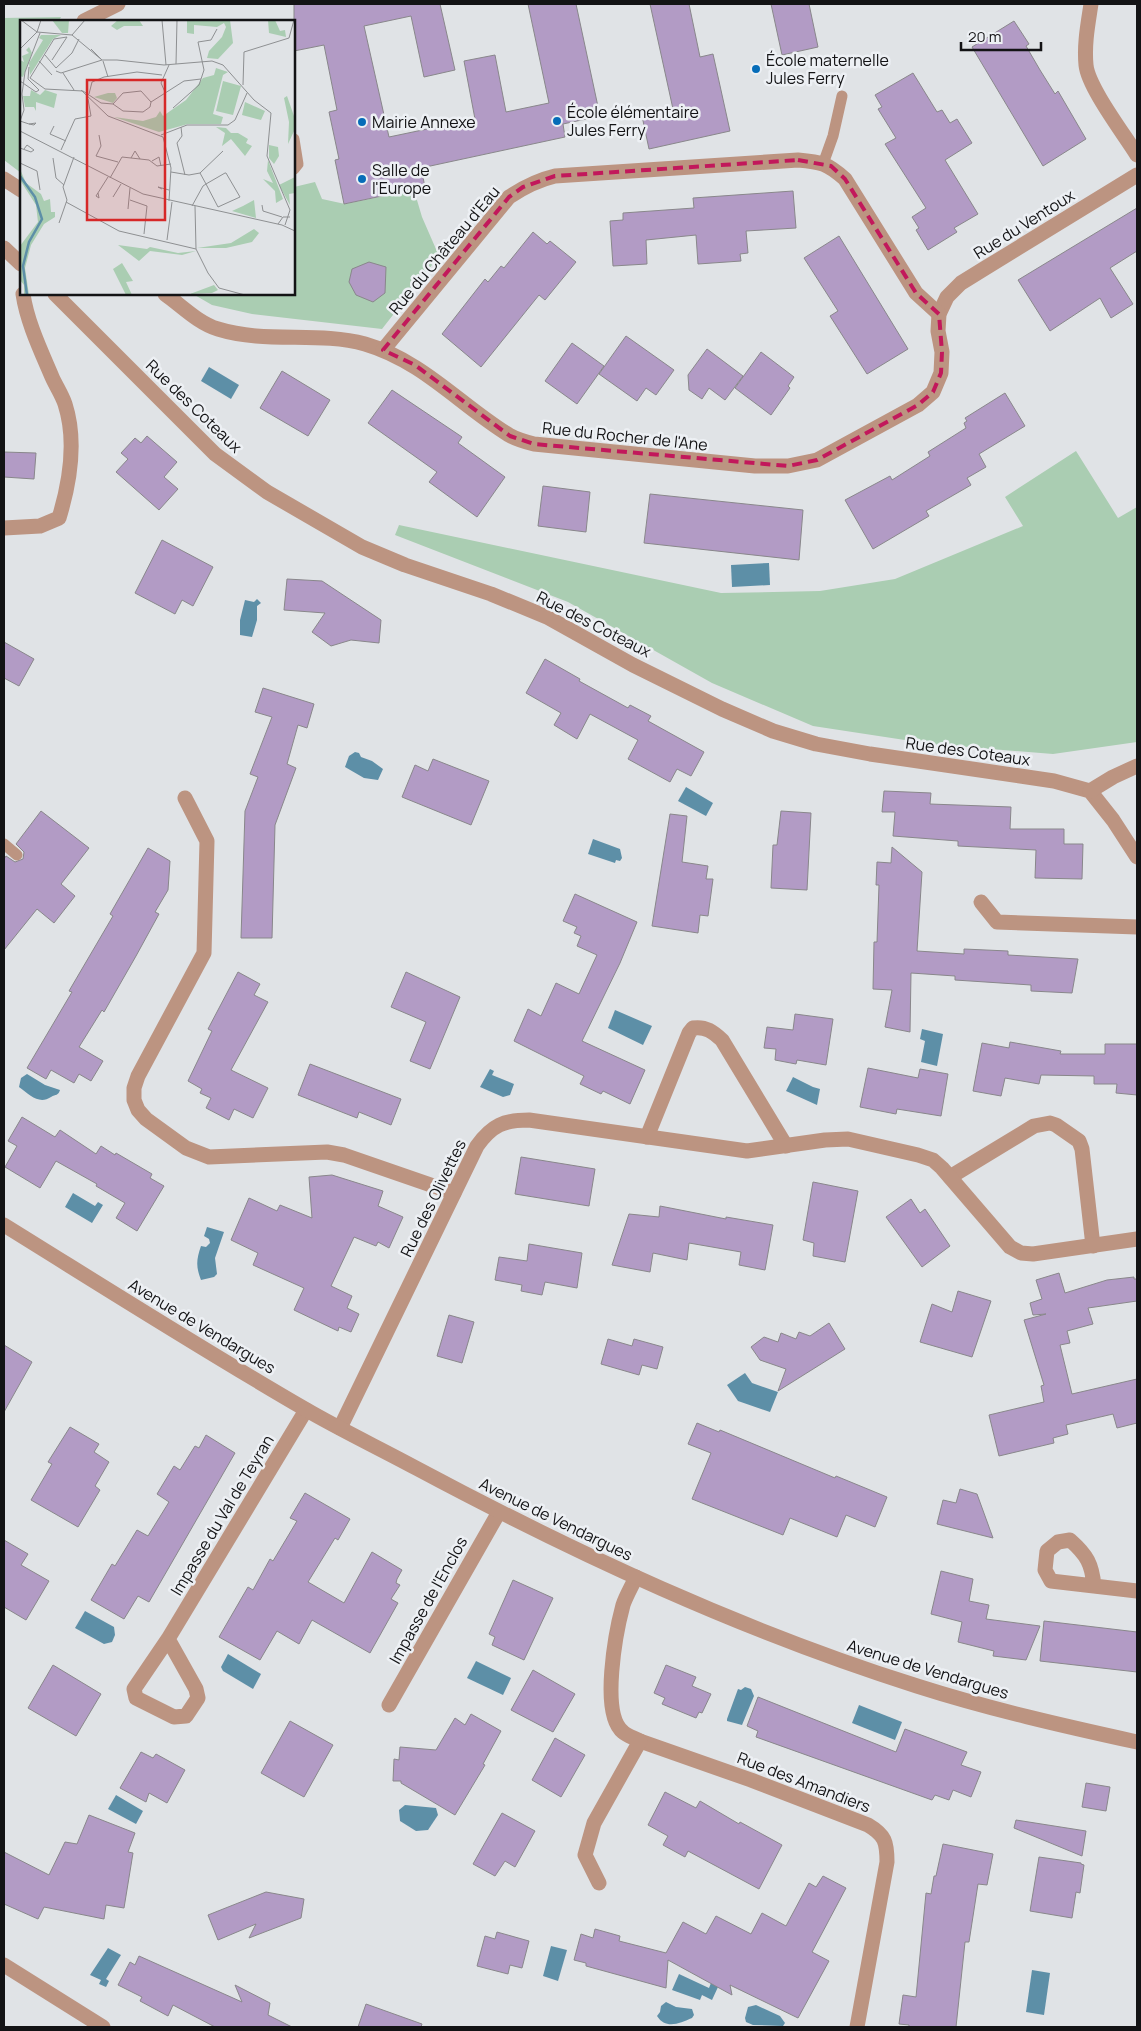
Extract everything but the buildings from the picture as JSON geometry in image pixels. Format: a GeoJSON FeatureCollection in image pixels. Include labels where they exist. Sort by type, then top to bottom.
{"type":"FeatureCollection","features":[{"type":"Feature","properties":{"kind":"street"},"geometry":{"type":"LineString","coordinates":[[86,20],[118,4]]}},
{"type":"Feature","properties":{"kind":"street"},"geometry":{"type":"LineString","coordinates":[[1091,4],[1086,43],[1086,67],[1096,91],[1137,155]]}},
{"type":"Feature","properties":{"kind":"street","name":"Rue du Château d'Eau"},"geometry":{"type":"LineString","coordinates":[[383,350],[509,197],[523,187],[538,180],[555,176],[798,160],[831,166],[845,179],[916,293],[940,314]]}},
{"type":"Feature","properties":{"kind":"street","name":"Rue du Ventoux"},"geometry":{"type":"LineString","coordinates":[[940,314],[947,297],[962,283],[1137,175]]}},
{"type":"Feature","properties":{"kind":"street"},"geometry":{"type":"LineString","coordinates":[[4,179],[20,189]]}},
{"type":"Feature","properties":{"kind":"street"},"geometry":{"type":"LineString","coordinates":[[4,248],[20,264]]}},
{"type":"Feature","properties":{"kind":"street"},"geometry":{"type":"LineString","coordinates":[[4,528],[40,526],[59,518],[66,496],[71,464],[71,433],[65,404],[52,378],[23,295]]}},
{"type":"Feature","properties":{"kind":"street","name":"Rue des Coteaux"},"geometry":{"type":"LineString","coordinates":[[56,295],[215,454],[267,492],[362,547],[405,565],[491,594],[547,617],[633,665],[722,709],[773,731],[816,744],[870,754],[1054,781],[1090,791]]}},
{"type":"Feature","properties":{"kind":"street","name":"Rue du Rocher de l'Ane"},"geometry":{"type":"LineString","coordinates":[[166,295],[194,317],[217,329],[245,335],[345,340],[383,350],[415,365],[510,436],[534,444],[755,466],[788,466],[817,460],[918,405],[933,392],[941,372],[942,352],[938,331],[940,314]]}},
{"type":"Feature","properties":{"kind":"street"},"geometry":{"type":"LineString","coordinates":[[1137,766],[1113,777],[1090,791],[1113,820],[1137,857]]}},
{"type":"Feature","properties":{"kind":"street"},"geometry":{"type":"LineString","coordinates":[[185,798],[207,841],[204,953],[138,1076],[134,1088],[134,1100],[138,1110],[146,1119],[186,1148],[209,1157],[327,1152],[344,1155],[454,1193]]}},
{"type":"Feature","properties":{"kind":"street"},"geometry":{"type":"LineString","coordinates":[[981,902],[997,922],[1137,927]]}},
{"type":"Feature","properties":{"kind":"street"},"geometry":{"type":"LineString","coordinates":[[647,1137],[689,1033],[693,1028],[702,1027],[708,1029],[722,1040],[786,1146]]}},
{"type":"Feature","properties":{"kind":"street","name":"Rue des Olivettes"},"geometry":{"type":"LineString","coordinates":[[340,1428],[477,1146],[486,1134],[498,1125],[512,1120],[530,1120],[747,1151],[825,1140],[848,1139],[933,1160],[1010,1247],[1021,1253],[1033,1254],[1137,1239]]}},
{"type":"Feature","properties":{"kind":"street"},"geometry":{"type":"LineString","coordinates":[[950,1177],[1034,1126],[1050,1123],[1056,1125],[1079,1141],[1082,1149],[1093,1246]]}},
{"type":"Feature","properties":{"kind":"street","name":"Avenue de Vendargues"},"geometry":{"type":"LineString","coordinates":[[4,1225],[306,1410],[499,1512],[636,1577],[734,1621],[920,1687],[1004,1710],[1137,1742]]}},
{"type":"Feature","properties":{"kind":"street","name":"Impasse du Val de Teyran"},"geometry":{"type":"LineString","coordinates":[[168,1639],[196,1689],[198,1698],[186,1716],[174,1718],[136,1698],[134,1689],[168,1639],[306,1410]]}},
{"type":"Feature","properties":{"kind":"street","name":"Impasse de l'Enclos"},"geometry":{"type":"LineString","coordinates":[[389,1705],[499,1512]]}},
{"type":"Feature","properties":{"kind":"street","name":"Rue des Amandiers"},"geometry":{"type":"LineString","coordinates":[[636,1577],[624,1603],[615,1638],[611,1713],[622,1732],[640,1741],[868,1824],[879,1831],[885,1840],[887,1862],[857,2027]]}},
{"type":"Feature","properties":{"kind":"street"},"geometry":{"type":"LineString","coordinates":[[1094,1586],[1137,1592]]}},
{"type":"Feature","properties":{"kind":"street"},"geometry":{"type":"LineString","coordinates":[[599,1884],[585,1855],[594,1823],[640,1741]]}},
{"type":"Feature","properties":{"kind":"street"},"geometry":{"type":"LineString","coordinates":[[4,1965],[103,2027]]}},
{"type":"Feature","properties":{"kind":"lane"},"geometry":{"type":"LineString","coordinates":[[823,164],[833,136],[842,96]]}},
{"type":"Feature","properties":{"kind":"lane"},"geometry":{"type":"LineString","coordinates":[[295,145],[298,164],[295,168]]}},
{"type":"Feature","properties":{"kind":"lane"},"geometry":{"type":"LineString","coordinates":[[4,844],[18,855]]}},
{"type":"Feature","properties":{"kind":"highlighted area"},"geometry":{"type":"Polygon","coordinates":[[[798,160],[831,166],[845,179],[916,293],[939,314],[942,352],[941,373],[933,392],[918,405],[817,460],[788,466],[534,444],[510,436],[415,365],[383,350],[509,197],[523,187],[555,176],[798,160]]]}},
{"type":"Feature","properties":{"kind":"green space"},"geometry":{"type":"Polygon","coordinates":[[[61,17],[60,20],[20,20],[20,172],[4,160],[4,18],[61,17]]]}},
{"type":"Feature","properties":{"kind":"green space"},"geometry":{"type":"Polygon","coordinates":[[[315,182],[322,199],[345,204],[414,190],[422,217],[439,256],[382,329],[252,314],[212,305],[195,295],[295,295],[295,187],[315,182]]]}},
{"type":"Feature","properties":{"kind":"green space"},"geometry":{"type":"Polygon","coordinates":[[[1076,451],[1118,518],[1137,507],[1137,742],[1053,754],[931,744],[813,726],[712,683],[568,602],[395,535],[399,525],[721,593],[820,591],[895,579],[1023,526],[1005,497],[1076,451]]]}},
{"type":"Feature","properties":{"kind":"water"},"geometry":{"type":"Polygon","coordinates":[[[209,367],[239,385],[231,399],[201,381],[209,367]]]}},
{"type":"Feature","properties":{"kind":"water"},"geometry":{"type":"Polygon","coordinates":[[[769,563],[770,585],[732,587],[731,565],[769,563]]]}},
{"type":"Feature","properties":{"kind":"water"},"geometry":{"type":"Polygon","coordinates":[[[257,599],[261,603],[257,606],[257,620],[252,637],[240,635],[240,620],[245,600],[254,602],[257,599]]]}},
{"type":"Feature","properties":{"kind":"water"},"geometry":{"type":"Polygon","coordinates":[[[355,752],[383,769],[378,780],[364,778],[345,767],[349,756],[355,752]]]}},
{"type":"Feature","properties":{"kind":"water"},"geometry":{"type":"Polygon","coordinates":[[[686,787],[713,803],[706,816],[678,801],[686,787]]]}},
{"type":"Feature","properties":{"kind":"water"},"geometry":{"type":"Polygon","coordinates":[[[593,839],[620,849],[622,858],[620,861],[616,860],[615,863],[588,854],[593,839]]]}},
{"type":"Feature","properties":{"kind":"water"},"geometry":{"type":"Polygon","coordinates":[[[615,1010],[652,1026],[643,1045],[608,1028],[615,1010]]]}},
{"type":"Feature","properties":{"kind":"water"},"geometry":{"type":"Polygon","coordinates":[[[922,1029],[943,1034],[937,1066],[921,1062],[925,1041],[920,1039],[922,1029]]]}},
{"type":"Feature","properties":{"kind":"water"},"geometry":{"type":"Polygon","coordinates":[[[490,1069],[494,1071],[492,1075],[514,1084],[510,1095],[503,1097],[480,1087],[490,1069]]]}},
{"type":"Feature","properties":{"kind":"water"},"geometry":{"type":"Polygon","coordinates":[[[27,1074],[45,1085],[60,1090],[59,1092],[57,1095],[42,1100],[31,1096],[19,1087],[21,1078],[27,1074]]]}},
{"type":"Feature","properties":{"kind":"water"},"geometry":{"type":"Polygon","coordinates":[[[793,1077],[820,1089],[817,1105],[786,1091],[793,1077]]]}},
{"type":"Feature","properties":{"kind":"water"},"geometry":{"type":"Polygon","coordinates":[[[73,1193],[95,1206],[98,1202],[103,1205],[92,1223],[65,1207],[73,1193]]]}},
{"type":"Feature","properties":{"kind":"water"},"geometry":{"type":"Polygon","coordinates":[[[207,1227],[224,1232],[215,1258],[217,1274],[214,1277],[201,1280],[197,1259],[201,1246],[206,1247],[210,1243],[209,1239],[204,1236],[207,1227]]]}},
{"type":"Feature","properties":{"kind":"water"},"geometry":{"type":"Polygon","coordinates":[[[745,1373],[752,1383],[778,1392],[770,1412],[738,1401],[727,1385],[745,1373]]]}},
{"type":"Feature","properties":{"kind":"water"},"geometry":{"type":"Polygon","coordinates":[[[85,1611],[114,1627],[115,1635],[112,1642],[104,1644],[75,1628],[85,1611]]]}},
{"type":"Feature","properties":{"kind":"water"},"geometry":{"type":"Polygon","coordinates":[[[228,1654],[261,1674],[253,1689],[223,1671],[221,1667],[228,1654]]]}},
{"type":"Feature","properties":{"kind":"water"},"geometry":{"type":"Polygon","coordinates":[[[476,1661],[511,1678],[503,1695],[467,1678],[476,1661]]]}},
{"type":"Feature","properties":{"kind":"water"},"geometry":{"type":"Polygon","coordinates":[[[745,1687],[751,1689],[754,1696],[742,1725],[727,1721],[738,1689],[741,1690],[745,1687]]]}},
{"type":"Feature","properties":{"kind":"water"},"geometry":{"type":"Polygon","coordinates":[[[859,1705],[902,1722],[895,1740],[852,1723],[859,1705]]]}},
{"type":"Feature","properties":{"kind":"water"},"geometry":{"type":"Polygon","coordinates":[[[116,1795],[143,1811],[136,1824],[108,1809],[116,1795]]]}},
{"type":"Feature","properties":{"kind":"water"},"geometry":{"type":"Polygon","coordinates":[[[405,1805],[436,1808],[438,1815],[428,1830],[416,1831],[400,1821],[399,1810],[405,1805]]]}},
{"type":"Feature","properties":{"kind":"water"},"geometry":{"type":"Polygon","coordinates":[[[551,1946],[567,1950],[558,1981],[543,1976],[551,1946]]]}},
{"type":"Feature","properties":{"kind":"water"},"geometry":{"type":"Polygon","coordinates":[[[108,1948],[121,1955],[106,1979],[109,1981],[106,1987],[99,1984],[101,1980],[90,1975],[108,1948]]]}},
{"type":"Feature","properties":{"kind":"water"},"geometry":{"type":"Polygon","coordinates":[[[1032,1970],[1050,1973],[1044,2015],[1026,2012],[1032,1970]]]}},
{"type":"Feature","properties":{"kind":"water"},"geometry":{"type":"Polygon","coordinates":[[[679,1974],[709,1988],[711,1983],[718,1987],[712,2000],[702,1995],[700,2000],[672,1990],[679,1974]]]}},
{"type":"Feature","properties":{"kind":"water"},"geometry":{"type":"Polygon","coordinates":[[[666,2002],[676,2007],[692,2009],[694,2015],[692,2018],[678,2023],[665,2023],[657,2016],[661,2006],[666,2002]]]}},
{"type":"Feature","properties":{"kind":"water"},"geometry":{"type":"Polygon","coordinates":[[[756,2005],[780,2016],[785,2023],[783,2026],[753,2025],[746,2022],[745,2018],[748,2007],[756,2005]]]}},
{"type":"Feature","properties":{"kind":"place","name":"École maternelle Jules Ferry"},"geometry":{"type":"Point","coordinates":[756,69]}},
{"type":"Feature","properties":{"kind":"place","name":"École élémentaire Jules Ferry"},"geometry":{"type":"Point","coordinates":[557,121]}},
{"type":"Feature","properties":{"kind":"place","name":"Mairie Annexe"},"geometry":{"type":"Point","coordinates":[362,122]}},
{"type":"Feature","properties":{"kind":"place","name":"Salle de l'Europe"},"geometry":{"type":"Point","coordinates":[362,179]}}]}
